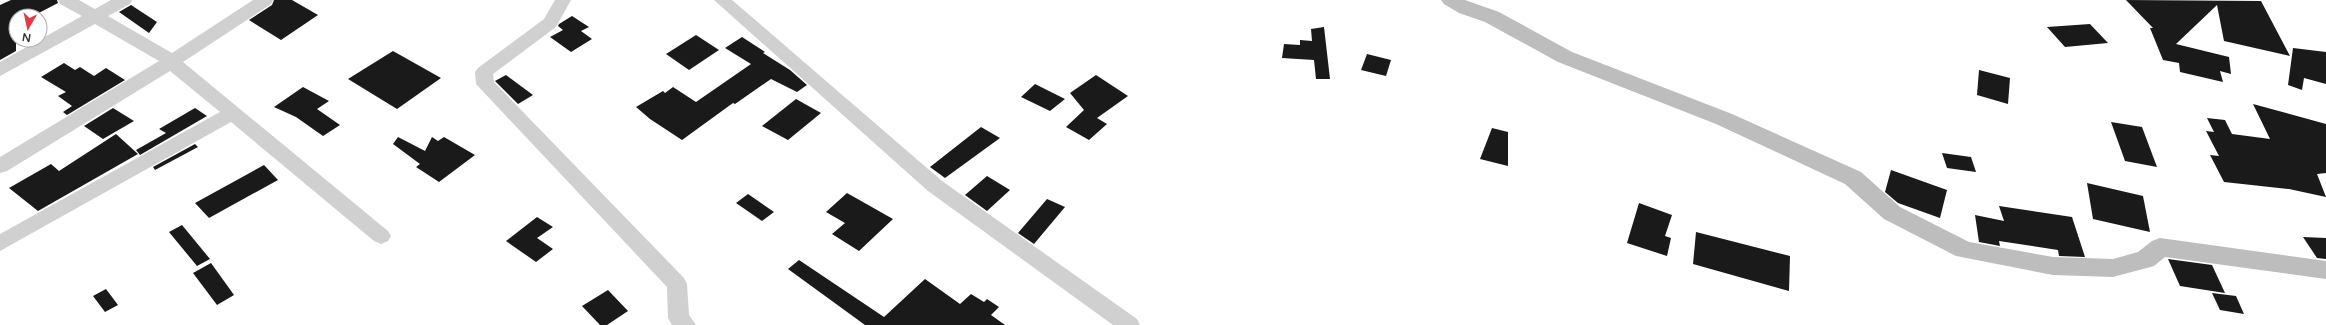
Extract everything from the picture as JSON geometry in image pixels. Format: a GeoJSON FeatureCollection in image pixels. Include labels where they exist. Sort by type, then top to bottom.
{"type":"FeatureCollection","features":[{"type":"Feature","properties":{"kind":"street"},"geometry":{"type":"LineString","coordinates":[[66,0],[159,52],[381,236]]}},
{"type":"Feature","properties":{"kind":"street"},"geometry":{"type":"LineString","coordinates":[[0,70],[124,0]]}},
{"type":"Feature","properties":{"kind":"street"},"geometry":{"type":"LineString","coordinates":[[0,166],[170,62],[265,0]]}},
{"type":"Feature","properties":{"kind":"street"},"geometry":{"type":"LineString","coordinates":[[563,0],[550,23],[484,72],[485,84],[678,284],[678,318],[685,325]]}},
{"type":"Feature","properties":{"kind":"street"},"geometry":{"type":"LineString","coordinates":[[722,0],[935,186],[1128,325]]}},
{"type":"Feature","properties":{"kind":"street"},"geometry":{"type":"LineString","coordinates":[[1451,0],[1466,9],[1492,17],[1565,57],[1724,119],[1853,178],[1892,213],[1964,250],[2053,266],[2113,268],[2146,259],[2160,247],[2229,255],[2326,270]]}},
{"type":"Feature","properties":{"kind":"street"},"geometry":{"type":"LineString","coordinates":[[0,244],[233,113]]}},
{"type":"Feature","properties":{"kind":"building"},"geometry":{"type":"Polygon","coordinates":[[[11,0],[57,0],[58,3],[48,8],[8,8],[8,48],[16,48],[16,51],[0,60],[0,5],[11,0]]]}},
{"type":"Feature","properties":{"kind":"building"},"geometry":{"type":"Polygon","coordinates":[[[274,0],[292,0],[318,15],[281,40],[249,20],[272,5],[274,0]]]}},
{"type":"Feature","properties":{"kind":"building"},"geometry":{"type":"Polygon","coordinates":[[[2126,0],[2261,1],[2290,56],[2224,41],[2217,5],[2176,44],[2229,57],[2231,74],[2220,71],[2223,82],[2180,72],[2179,63],[2163,60],[2150,28],[2153,28],[2126,0]]]}},
{"type":"Feature","properties":{"kind":"building"},"geometry":{"type":"Polygon","coordinates":[[[131,5],[157,22],[149,33],[119,12],[131,5]]]}},
{"type":"Feature","properties":{"kind":"building"},"geometry":{"type":"Polygon","coordinates":[[[572,16],[589,27],[581,31],[592,39],[571,52],[550,37],[563,30],[558,26],[559,24],[572,16]]]}},
{"type":"Feature","properties":{"kind":"building"},"geometry":{"type":"Polygon","coordinates":[[[2090,24],[2108,43],[2065,47],[2047,27],[2090,24]]]}},
{"type":"Feature","properties":{"kind":"building"},"geometry":{"type":"Polygon","coordinates":[[[1324,27],[1330,79],[1316,79],[1314,60],[1282,58],[1284,44],[1300,45],[1300,40],[1312,41],[1311,29],[1324,27]]]}},
{"type":"Feature","properties":{"kind":"building"},"geometry":{"type":"Polygon","coordinates":[[[696,35],[719,50],[689,70],[666,54],[696,35]]]}},
{"type":"Feature","properties":{"kind":"building"},"geometry":{"type":"Polygon","coordinates":[[[742,37],[765,52],[763,53],[790,70],[807,85],[797,92],[771,79],[735,104],[733,103],[682,140],[650,119],[636,107],[663,91],[665,93],[673,87],[696,102],[751,64],[725,48],[742,37]]]}},
{"type":"Feature","properties":{"kind":"building"},"geometry":{"type":"Polygon","coordinates":[[[2293,48],[2326,52],[2326,84],[2304,78],[2302,90],[2288,85],[2293,48]]]}},
{"type":"Feature","properties":{"kind":"building"},"geometry":{"type":"Polygon","coordinates":[[[393,51],[441,78],[397,109],[348,79],[393,51]]]}},
{"type":"Feature","properties":{"kind":"building"},"geometry":{"type":"Polygon","coordinates":[[[1367,54],[1391,60],[1386,76],[1361,70],[1367,54]]]}},
{"type":"Feature","properties":{"kind":"building"},"geometry":{"type":"Polygon","coordinates":[[[64,63],[75,70],[80,67],[94,76],[106,68],[125,80],[67,115],[63,112],[72,106],[58,96],[66,92],[41,77],[64,63]]]}},
{"type":"Feature","properties":{"kind":"building"},"geometry":{"type":"Polygon","coordinates":[[[1979,70],[2010,78],[2008,104],[1977,95],[1979,70]]]}},
{"type":"Feature","properties":{"kind":"building"},"geometry":{"type":"Polygon","coordinates":[[[506,75],[533,95],[518,104],[495,81],[506,75]]]}},
{"type":"Feature","properties":{"kind":"building"},"geometry":{"type":"Polygon","coordinates":[[[1096,75],[1128,96],[1097,118],[1107,124],[1089,140],[1066,127],[1084,110],[1070,93],[1096,75]]]}},
{"type":"Feature","properties":{"kind":"building"},"geometry":{"type":"Polygon","coordinates":[[[1035,84],[1065,99],[1050,111],[1021,97],[1035,84]]]}},
{"type":"Feature","properties":{"kind":"building"},"geometry":{"type":"Polygon","coordinates":[[[303,87],[329,101],[317,109],[340,125],[323,136],[296,117],[274,107],[303,87]]]}},
{"type":"Feature","properties":{"kind":"building"},"geometry":{"type":"Polygon","coordinates":[[[796,99],[821,113],[788,140],[762,126],[796,99]]]}},
{"type":"Feature","properties":{"kind":"building"},"geometry":{"type":"Polygon","coordinates":[[[2253,104],[2326,124],[2326,173],[2317,174],[2326,197],[2289,189],[2224,182],[2210,155],[2219,156],[2206,131],[2214,132],[2207,118],[2225,120],[2232,134],[2270,139],[2253,104]]]}},
{"type":"Feature","properties":{"kind":"building"},"geometry":{"type":"Polygon","coordinates":[[[113,108],[134,121],[103,139],[84,126],[113,108]]]}},
{"type":"Feature","properties":{"kind":"building"},"geometry":{"type":"Polygon","coordinates":[[[195,108],[207,116],[140,155],[136,150],[166,133],[159,129],[195,108]]]}},
{"type":"Feature","properties":{"kind":"building"},"geometry":{"type":"Polygon","coordinates":[[[2111,122],[2142,127],[2157,167],[2125,161],[2111,122]]]}},
{"type":"Feature","properties":{"kind":"building"},"geometry":{"type":"Polygon","coordinates":[[[981,127],[1000,138],[945,178],[930,167],[981,127]]]}},
{"type":"Feature","properties":{"kind":"building"},"geometry":{"type":"Polygon","coordinates":[[[1492,128],[1508,132],[1508,166],[1480,159],[1492,128]]]}},
{"type":"Feature","properties":{"kind":"building"},"geometry":{"type":"Polygon","coordinates":[[[116,134],[138,154],[38,211],[9,188],[51,164],[59,171],[116,134]]]}},
{"type":"Feature","properties":{"kind":"building"},"geometry":{"type":"Polygon","coordinates":[[[398,137],[425,151],[432,137],[438,141],[444,137],[475,155],[439,182],[416,167],[420,164],[393,144],[398,137]]]}},
{"type":"Feature","properties":{"kind":"building"},"geometry":{"type":"Polygon","coordinates":[[[195,144],[198,147],[155,170],[153,167],[195,144]]]}},
{"type":"Feature","properties":{"kind":"building"},"geometry":{"type":"Polygon","coordinates":[[[1942,153],[1971,157],[1976,172],[1947,168],[1942,153]]]}},
{"type":"Feature","properties":{"kind":"building"},"geometry":{"type":"Polygon","coordinates":[[[264,165],[278,180],[209,218],[195,203],[264,165]]]}},
{"type":"Feature","properties":{"kind":"building"},"geometry":{"type":"Polygon","coordinates":[[[1891,170],[1947,190],[1940,218],[1898,203],[1885,192],[1891,170]]]}},
{"type":"Feature","properties":{"kind":"building"},"geometry":{"type":"Polygon","coordinates":[[[987,176],[1010,190],[987,211],[965,195],[987,176]]]}},
{"type":"Feature","properties":{"kind":"building"},"geometry":{"type":"Polygon","coordinates":[[[2087,183],[2143,196],[2150,232],[2093,219],[2087,183]]]}},
{"type":"Feature","properties":{"kind":"building"},"geometry":{"type":"Polygon","coordinates":[[[847,193],[893,219],[859,251],[832,234],[845,223],[826,212],[847,193]]]}},
{"type":"Feature","properties":{"kind":"building"},"geometry":{"type":"Polygon","coordinates":[[[748,194],[774,212],[762,221],[736,203],[748,194]]]}},
{"type":"Feature","properties":{"kind":"building"},"geometry":{"type":"Polygon","coordinates":[[[1047,199],[1065,207],[1034,244],[1018,233],[1047,199]]]}},
{"type":"Feature","properties":{"kind":"building"},"geometry":{"type":"Polygon","coordinates":[[[1639,203],[1672,215],[1665,236],[1671,238],[1667,256],[1627,243],[1639,203]]]}},
{"type":"Feature","properties":{"kind":"building"},"geometry":{"type":"Polygon","coordinates":[[[1999,206],[2072,217],[2085,257],[2059,256],[2058,250],[1999,241],[2000,246],[1979,242],[1975,215],[2004,221],[1999,206]]]}},
{"type":"Feature","properties":{"kind":"building"},"geometry":{"type":"Polygon","coordinates":[[[537,217],[553,227],[537,238],[553,249],[536,262],[506,241],[537,217]]]}},
{"type":"Feature","properties":{"kind":"building"},"geometry":{"type":"Polygon","coordinates":[[[182,225],[210,259],[197,266],[169,232],[182,225]]]}},
{"type":"Feature","properties":{"kind":"building"},"geometry":{"type":"Polygon","coordinates":[[[1696,232],[1790,256],[1789,291],[1693,264],[1696,232]]]}},
{"type":"Feature","properties":{"kind":"building"},"geometry":{"type":"Polygon","coordinates":[[[2303,237],[2326,238],[2326,259],[2317,258],[2303,237]]]}},
{"type":"Feature","properties":{"kind":"building"},"geometry":{"type":"Polygon","coordinates":[[[2168,259],[2212,265],[2225,293],[2180,286],[2168,259]]]}},
{"type":"Feature","properties":{"kind":"building"},"geometry":{"type":"Polygon","coordinates":[[[799,260],[884,317],[925,279],[960,304],[971,294],[984,302],[987,299],[999,307],[991,315],[1005,325],[865,325],[788,269],[799,260]]]}},
{"type":"Feature","properties":{"kind":"building"},"geometry":{"type":"Polygon","coordinates":[[[211,263],[234,295],[217,305],[193,273],[211,263]]]}},
{"type":"Feature","properties":{"kind":"building"},"geometry":{"type":"Polygon","coordinates":[[[106,289],[118,305],[105,312],[93,296],[106,289]]]}},
{"type":"Feature","properties":{"kind":"building"},"geometry":{"type":"Polygon","coordinates":[[[608,290],[628,311],[607,325],[600,325],[582,306],[608,290]]]}},
{"type":"Feature","properties":{"kind":"building"},"geometry":{"type":"Polygon","coordinates":[[[2212,293],[2236,296],[2244,314],[2220,310],[2212,293]]]}}]}
